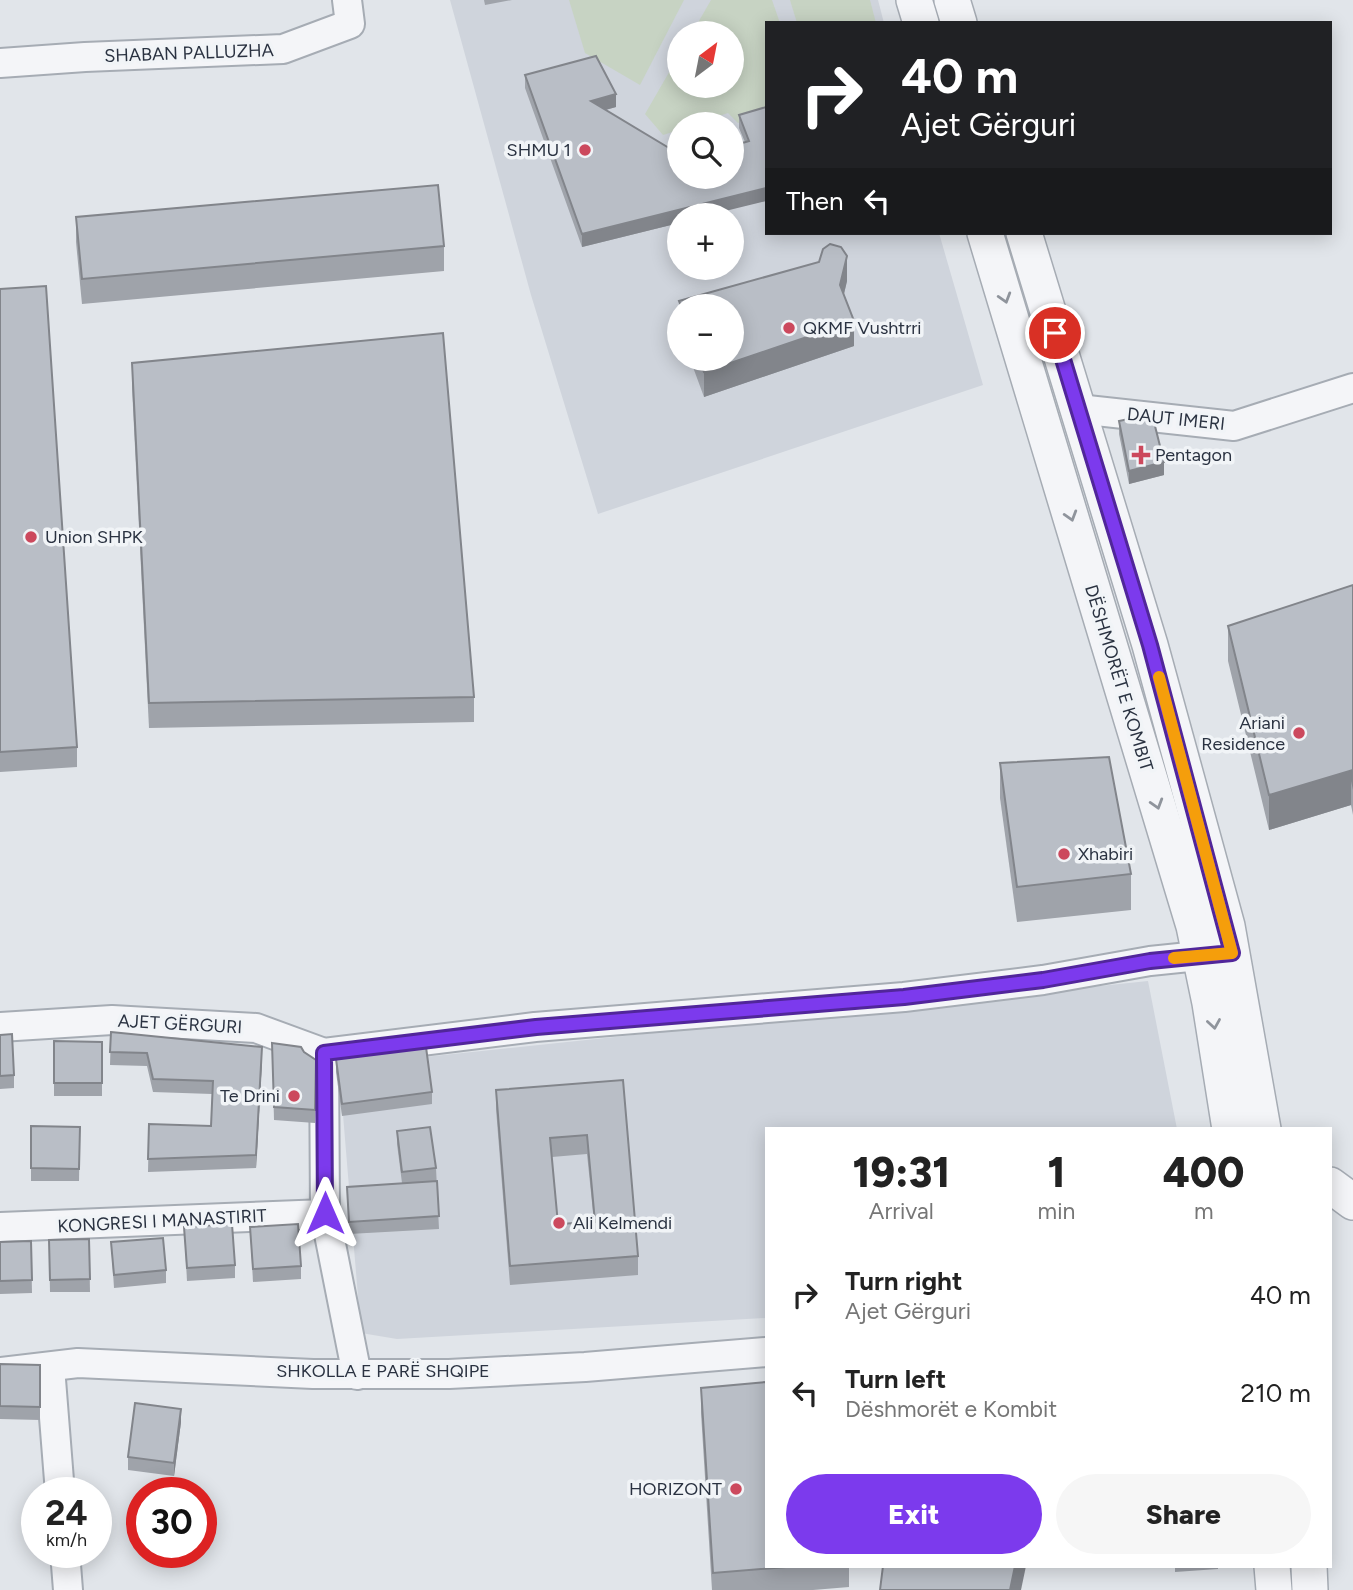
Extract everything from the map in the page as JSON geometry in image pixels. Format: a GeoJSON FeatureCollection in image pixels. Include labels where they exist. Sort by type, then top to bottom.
{"type":"FeatureCollection","features":[{"type":"Feature","properties":{"kind":"street","name":"SHABAN PALLUZHA"},"geometry":{"type":"LineString","coordinates":[[0,63],[283,49],[350,24],[347,0]]}},
{"type":"Feature","properties":{"kind":"street"},"geometry":{"type":"LineString","coordinates":[[914,0],[920,21]]}},
{"type":"Feature","properties":{"kind":"street"},"geometry":{"type":"LineString","coordinates":[[952,0],[958,21]]}},
{"type":"Feature","properties":{"kind":"street","name":"DËSHMORËT E KOMBIT"},"geometry":{"type":"LineString","coordinates":[[986,235],[1216,954],[1262,1127]]}},
{"type":"Feature","properties":{"kind":"street","name":"DËSHMORËT E KOMBIT"},"geometry":{"type":"LineString","coordinates":[[1025,235],[1150,645],[1216,954],[1210,1003],[1230,1127]]}},
{"type":"Feature","properties":{"kind":"street","name":"DAUT IMERI"},"geometry":{"type":"LineString","coordinates":[[1078,409],[1234,426],[1353,388]]}},
{"type":"Feature","properties":{"kind":"street","name":"AJET GËRGURI"},"geometry":{"type":"LineString","coordinates":[[0,1027],[112,1020],[256,1028],[324,1053],[536,1027],[904,997],[1043,980],[1150,961],[1216,954]]}},
{"type":"Feature","properties":{"kind":"street"},"geometry":{"type":"LineString","coordinates":[[324,1053],[325,1213],[357,1375]]}},
{"type":"Feature","properties":{"kind":"street"},"geometry":{"type":"LineString","coordinates":[[1332,1186],[1353,1202]]}},
{"type":"Feature","properties":{"kind":"street","name":"KONGRESI I MANASTIRIT"},"geometry":{"type":"LineString","coordinates":[[0,1227],[325,1213]]}},
{"type":"Feature","properties":{"kind":"street","name":"SHKOLLA E PARË SHQIPE"},"geometry":{"type":"LineString","coordinates":[[0,1373],[78,1363],[357,1375],[449,1374],[585,1367],[765,1352]]}},
{"type":"Feature","properties":{"kind":"street"},"geometry":{"type":"LineString","coordinates":[[50,1367],[60,1477]]}},
{"type":"Feature","properties":{"kind":"street"},"geometry":{"type":"LineString","coordinates":[[66,1568],[68,1590]]}},
{"type":"Feature","properties":{"kind":"street"},"geometry":{"type":"LineString","coordinates":[[1272,1568],[1274,1590]]}},
{"type":"Feature","properties":{"kind":"street"},"geometry":{"type":"LineString","coordinates":[[1309,1568],[1310,1590]]}},
{"type":"Feature","properties":{"kind":"shaded area"},"geometry":{"type":"Polygon","coordinates":[[[450,0],[878,0],[883,21],[765,21],[765,235],[940,235],[983,385],[598,514],[531,295],[450,0]]]}},
{"type":"Feature","properties":{"kind":"shaded area","name":"Ali Kelmendi"},"geometry":{"type":"Polygon","coordinates":[[[1148,981],[1177,1127],[765,1127],[765,1318],[397,1339],[361,1333],[339,1066],[1148,981]]]}},
{"type":"Feature","properties":{"kind":"green space"},"geometry":{"type":"Polygon","coordinates":[[[569,0],[684,0],[673,21],[667,21],[667,33],[640,85],[585,53],[569,0]]]}},
{"type":"Feature","properties":{"kind":"green space"},"geometry":{"type":"Polygon","coordinates":[[[711,0],[772,0],[779,21],[765,21],[765,113],[744,121],[744,112],[667,112],[667,134],[663,135],[645,114],[667,76],[667,98],[744,98],[744,21],[699,21],[711,0]]]}},
{"type":"Feature","properties":{"kind":"green space"},"geometry":{"type":"Polygon","coordinates":[[[790,0],[870,0],[875,21],[796,21],[790,0]]]}},
{"type":"Feature","properties":{"kind":"building","name":"SHMU 1"},"geometry":{"type":"Polygon","coordinates":[[[596,56],[616,94],[591,101],[667,147],[667,189],[744,189],[744,142],[749,141],[744,128],[744,114],[765,107],[765,188],[706,203],[667,203],[667,213],[582,234],[525,75],[596,56]]]}},
{"type":"Feature","properties":{"kind":"building"},"geometry":{"type":"Polygon","coordinates":[[[438,185],[444,246],[82,279],[76,217],[438,185]]]}},
{"type":"Feature","properties":{"kind":"building"},"geometry":{"type":"Polygon","coordinates":[[[830,244],[841,247],[847,256],[840,285],[854,321],[744,358],[744,294],[704,294],[819,262],[823,249],[830,244]]]}},
{"type":"Feature","properties":{"kind":"building","name":"Union SHPK"},"geometry":{"type":"Polygon","coordinates":[[[46,286],[77,747],[0,752],[0,289],[46,286]]]}},
{"type":"Feature","properties":{"kind":"building"},"geometry":{"type":"Polygon","coordinates":[[[443,333],[474,697],[149,703],[132,363],[443,333]]]}},
{"type":"Feature","properties":{"kind":"building","name":"Pentagon"},"geometry":{"type":"Polygon","coordinates":[[[1152,414],[1164,462],[1129,471],[1119,421],[1152,414]]]}},
{"type":"Feature","properties":{"kind":"building","name":"Ariani Residence"},"geometry":{"type":"Polygon","coordinates":[[[1353,585],[1353,770],[1269,795],[1228,626],[1353,585]]]}},
{"type":"Feature","properties":{"kind":"building","name":"Xhabiri"},"geometry":{"type":"Polygon","coordinates":[[[1109,757],[1131,874],[1017,887],[1000,763],[1109,757]]]}},
{"type":"Feature","properties":{"kind":"building"},"geometry":{"type":"Polygon","coordinates":[[[111,1032],[262,1047],[256,1155],[148,1159],[149,1124],[211,1126],[213,1081],[153,1079],[147,1053],[110,1052],[111,1032]]]}},
{"type":"Feature","properties":{"kind":"building"},"geometry":{"type":"Polygon","coordinates":[[[12,1034],[14,1075],[0,1076],[0,1035],[12,1034]]]}},
{"type":"Feature","properties":{"kind":"building"},"geometry":{"type":"Polygon","coordinates":[[[54,1041],[102,1042],[102,1083],[54,1083],[54,1041]]]}},
{"type":"Feature","properties":{"kind":"building","name":"Te Drini"},"geometry":{"type":"Polygon","coordinates":[[[272,1043],[301,1047],[316,1060],[315,1110],[274,1107],[272,1043]]]}},
{"type":"Feature","properties":{"kind":"building"},"geometry":{"type":"Polygon","coordinates":[[[426,1047],[432,1092],[342,1104],[336,1059],[426,1047]]]}},
{"type":"Feature","properties":{"kind":"building"},"geometry":{"type":"Polygon","coordinates":[[[623,1080],[638,1256],[510,1266],[496,1090],[623,1080]],[[587,1135],[550,1138],[558,1224],[595,1222],[587,1135]]]}},
{"type":"Feature","properties":{"kind":"building"},"geometry":{"type":"Polygon","coordinates":[[[31,1126],[80,1127],[79,1169],[31,1168],[31,1126]]]}},
{"type":"Feature","properties":{"kind":"building"},"geometry":{"type":"Polygon","coordinates":[[[430,1127],[436,1168],[402,1172],[397,1131],[430,1127]]]}},
{"type":"Feature","properties":{"kind":"building"},"geometry":{"type":"Polygon","coordinates":[[[437,1181],[439,1216],[349,1222],[347,1187],[437,1181]]]}},
{"type":"Feature","properties":{"kind":"building"},"geometry":{"type":"Polygon","coordinates":[[[232,1224],[235,1265],[187,1268],[184,1227],[232,1224]]]}},
{"type":"Feature","properties":{"kind":"building"},"geometry":{"type":"Polygon","coordinates":[[[298,1224],[301,1266],[253,1269],[250,1227],[298,1224]]]}},
{"type":"Feature","properties":{"kind":"building"},"geometry":{"type":"Polygon","coordinates":[[[163,1238],[166,1270],[114,1275],[111,1242],[163,1238]]]}},
{"type":"Feature","properties":{"kind":"building"},"geometry":{"type":"Polygon","coordinates":[[[89,1239],[90,1279],[50,1280],[49,1240],[89,1239]]]}},
{"type":"Feature","properties":{"kind":"building"},"geometry":{"type":"Polygon","coordinates":[[[31,1241],[32,1280],[0,1281],[0,1242],[31,1241]]]}},
{"type":"Feature","properties":{"kind":"building"},"geometry":{"type":"Polygon","coordinates":[[[0,1364],[40,1365],[40,1407],[0,1406],[0,1364]]]}},
{"type":"Feature","properties":{"kind":"building","name":"HORIZONT"},"geometry":{"type":"Polygon","coordinates":[[[765,1382],[765,1568],[774,1568],[713,1573],[701,1388],[765,1382]]]}},
{"type":"Feature","properties":{"kind":"building"},"geometry":{"type":"Polygon","coordinates":[[[135,1403],[181,1409],[174,1463],[128,1457],[135,1403]]]}},
{"type":"Feature","properties":{"kind":"building"},"geometry":{"type":"Polygon","coordinates":[[[883,1568],[1015,1568],[1010,1590],[880,1590],[883,1568]]]}},
{"type":"Feature","properties":{"kind":"slow traffic"},"geometry":{"type":"LineString","coordinates":[[1159,677],[1232,953],[1174,958]]}},
{"type":"Feature","properties":{"kind":"place","name":"SHMU 1"},"geometry":{"type":"Point","coordinates":[585,150]}},
{"type":"Feature","properties":{"kind":"place","name":"QKMF Vushtrri"},"geometry":{"type":"Point","coordinates":[789,328]}},
{"type":"Feature","properties":{"kind":"place","name":"Pentagon"},"geometry":{"type":"Point","coordinates":[1141,455]}},
{"type":"Feature","properties":{"kind":"place","name":"Union SHPK"},"geometry":{"type":"Point","coordinates":[31,537]}},
{"type":"Feature","properties":{"kind":"place","name":"Ariani Residence"},"geometry":{"type":"Point","coordinates":[1299,733]}},
{"type":"Feature","properties":{"kind":"place","name":"Xhabiri"},"geometry":{"type":"Point","coordinates":[1064,854]}},
{"type":"Feature","properties":{"kind":"place","name":"Te Drini"},"geometry":{"type":"Point","coordinates":[294,1096]}},
{"type":"Feature","properties":{"kind":"place","name":"Ali Kelmendi"},"geometry":{"type":"Point","coordinates":[559,1223]}},
{"type":"Feature","properties":{"kind":"place","name":"HORIZONT"},"geometry":{"type":"Point","coordinates":[736,1489]}},
{"type":"Feature","properties":{"kind":"route"},"geometry":{"type":"LineString","coordinates":[[325,1213],[324,1053],[536,1027],[904,997],[1043,980],[1150,961],[1232,953],[1227,926],[1150,645],[1055,333]]}}]}
